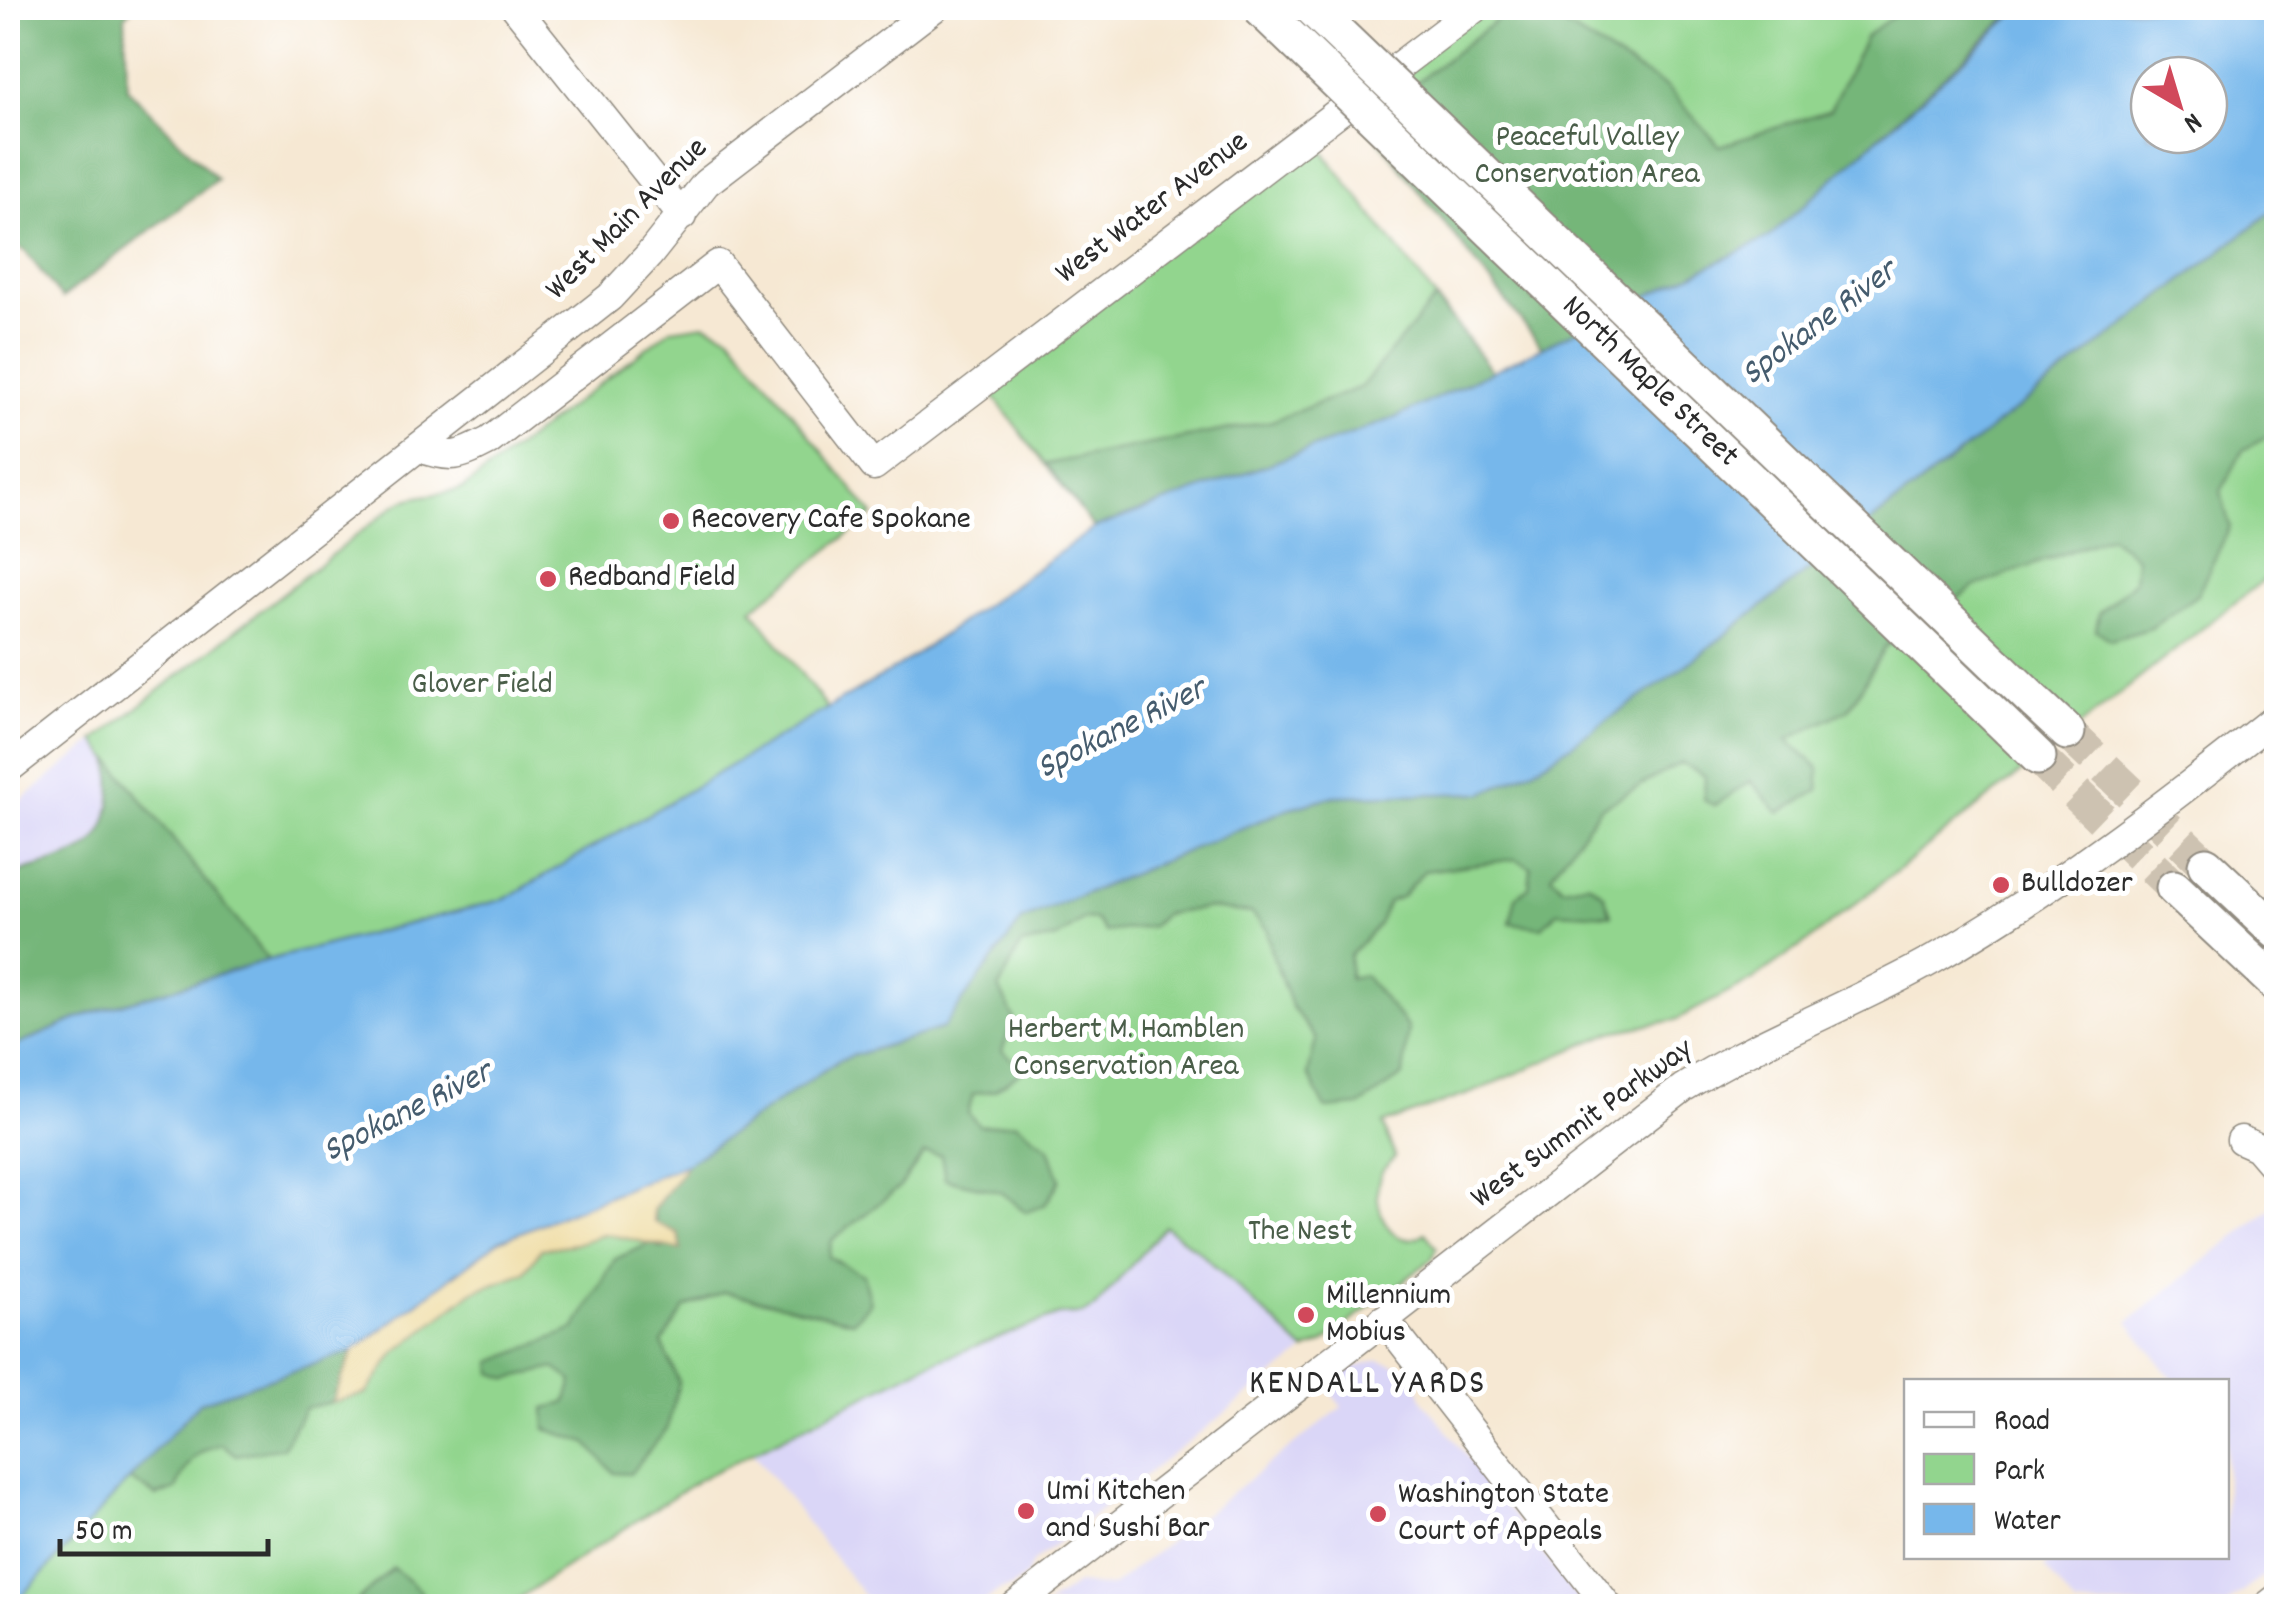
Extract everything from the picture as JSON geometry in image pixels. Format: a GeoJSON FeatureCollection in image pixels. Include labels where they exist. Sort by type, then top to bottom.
{"type":"FeatureCollection","features":[{"type":"Feature","properties":{"kind":"main road","name":"North Maple Street"},"geometry":{"type":"LineString","coordinates":[[1260,8],[2038,757]]}},
{"type":"Feature","properties":{"kind":"main road","name":"North Maple Street"},"geometry":{"type":"LineString","coordinates":[[1312,8],[2067,732]]}},
{"type":"Feature","properties":{"kind":"main road"},"geometry":{"type":"LineString","coordinates":[[2206,865],[2276,931]]}},
{"type":"Feature","properties":{"kind":"main road"},"geometry":{"type":"LineString","coordinates":[[2174,888],[2276,984]]}},
{"type":"Feature","properties":{"kind":"street"},"geometry":{"type":"LineString","coordinates":[[516,8],[682,216]]}},
{"type":"Feature","properties":{"kind":"street","name":"West Main Avenue"},"geometry":{"type":"LineString","coordinates":[[8,769],[610,297],[706,183],[934,8]]}},
{"type":"Feature","properties":{"kind":"street","name":"West Water Avenue"},"geometry":{"type":"LineString","coordinates":[[420,448],[444,457],[462,455],[490,441],[718,264],[874,466],[1475,8]]}},
{"type":"Feature","properties":{"kind":"street","name":"West Summit Parkway"},"geometry":{"type":"LineString","coordinates":[[1015,1606],[1683,1088],[1718,1067],[1872,993],[2028,902],[2106,848],[2276,718]]}},
{"type":"Feature","properties":{"kind":"street"},"geometry":{"type":"LineString","coordinates":[[2241,1140],[2257,1147],[2276,1169]]}},
{"type":"Feature","properties":{"kind":"street"},"geometry":{"type":"LineString","coordinates":[[1384,1320],[1608,1606]]}},
{"type":"Feature","properties":{"kind":"street"},"geometry":{"type":"LineString","coordinates":[[2266,1606],[2276,1599]]}},
{"type":"Feature","properties":{"kind":"shaded area"},"geometry":{"type":"Polygon","coordinates":[[[95,741],[268,960],[8,1049],[8,811],[95,741]]]}},
{"type":"Feature","properties":{"kind":"shaded area"},"geometry":{"type":"Polygon","coordinates":[[[2276,1204],[2276,1566],[2225,1606],[2075,1606],[2044,1567],[2053,1559],[2229,1559],[2229,1379],[2172,1379],[2128,1322],[2276,1204]]]}},
{"type":"Feature","properties":{"kind":"shaded area"},"geometry":{"type":"Polygon","coordinates":[[[1156,1219],[1200,1253],[1305,1351],[1032,1563],[1025,1577],[1012,1587],[999,1590],[978,1606],[872,1606],[753,1453],[953,1351],[1156,1219]]]}},
{"type":"Feature","properties":{"kind":"shaded area"},"geometry":{"type":"Polygon","coordinates":[[[1379,1360],[1405,1368],[1414,1378],[1423,1400],[1583,1606],[1045,1606],[1076,1584],[1111,1587],[1342,1407],[1327,1388],[1350,1369],[1379,1360]]]}},
{"type":"Feature","properties":{"kind":"green space"},"geometry":{"type":"Polygon","coordinates":[[[8,8],[132,8],[125,16],[127,88],[217,179],[62,298],[25,251],[8,243],[8,8]]]}},
{"type":"Feature","properties":{"kind":"green space","name":"Peaceful Valley Conservation Area"},"geometry":{"type":"Polygon","coordinates":[[[1475,8],[2021,8],[1769,238],[1542,347],[1350,103],[1475,8]]]}},
{"type":"Feature","properties":{"kind":"green space","name":"Peaceful Valley Conservation Area"},"geometry":{"type":"Polygon","coordinates":[[[1512,8],[1535,8],[1666,87],[1720,146],[1830,110],[1866,36],[1904,8],[2018,8],[1769,238],[1542,347],[1365,122],[1512,8]]]}},
{"type":"Feature","properties":{"kind":"green space","name":"Peaceful Valley Conservation Area"},"geometry":{"type":"Polygon","coordinates":[[[1310,134],[1492,371],[1395,418],[1094,528],[983,383],[1310,134]]]}},
{"type":"Feature","properties":{"kind":"green space","name":"Herbert M. Hamblen Conservation Area"},"geometry":{"type":"Polygon","coordinates":[[[2276,208],[2276,570],[1811,939],[1753,980],[1675,1020],[1612,1032],[1474,1092],[1383,1124],[1395,1157],[1384,1168],[1378,1187],[1386,1224],[1402,1238],[1413,1239],[1425,1233],[1437,1248],[1432,1259],[1323,1343],[1305,1351],[1201,1253],[1165,1226],[1095,1307],[1082,1314],[1059,1315],[928,1364],[698,1480],[507,1606],[13,1606],[200,1402],[1022,920],[1484,793],[2276,208]]]}},
{"type":"Feature","properties":{"kind":"green space"},"geometry":{"type":"Polygon","coordinates":[[[2276,208],[2276,432],[2243,450],[2221,492],[2230,527],[2197,595],[2151,628],[2111,640],[2096,630],[2099,613],[2134,581],[2136,557],[2110,536],[1976,586],[1885,647],[1849,709],[1787,740],[1819,768],[1819,790],[1779,813],[1751,781],[1714,806],[1704,800],[1705,776],[1681,763],[1600,808],[1551,875],[1563,888],[1588,883],[1604,894],[1611,915],[1557,912],[1542,927],[1510,923],[1516,897],[1529,887],[1531,867],[1516,859],[1424,871],[1401,897],[1388,902],[1379,924],[1350,955],[1349,978],[1364,975],[1408,1028],[1403,1076],[1359,1106],[1326,1109],[1308,1074],[1316,1039],[1291,1006],[1270,948],[1268,930],[1251,913],[1208,908],[1164,914],[1152,926],[1105,932],[1096,920],[1084,919],[1057,938],[1021,945],[999,988],[1014,1018],[1002,1051],[1025,1069],[995,1090],[973,1094],[968,1113],[980,1126],[1016,1123],[1049,1148],[1060,1180],[1045,1205],[1026,1212],[1001,1192],[945,1179],[941,1155],[924,1153],[900,1187],[832,1240],[829,1257],[863,1275],[870,1303],[853,1321],[724,1292],[685,1308],[662,1343],[679,1382],[667,1429],[630,1474],[614,1473],[587,1443],[546,1429],[545,1408],[566,1403],[573,1381],[555,1368],[509,1379],[493,1373],[492,1362],[575,1329],[615,1259],[651,1243],[662,1248],[653,1210],[688,1163],[839,1060],[943,1028],[1022,920],[1290,808],[1334,796],[1484,793],[1676,673],[2276,208]]]}},
{"type":"Feature","properties":{"kind":"green space"},"geometry":{"type":"Polygon","coordinates":[[[1435,299],[1492,371],[1395,418],[1094,528],[1046,464],[1272,421],[1361,387],[1435,299]]]}},
{"type":"Feature","properties":{"kind":"green space","name":"Glover Field"},"geometry":{"type":"Polygon","coordinates":[[[705,324],[730,335],[873,515],[752,609],[828,709],[505,899],[268,960],[95,741],[395,505],[464,488],[671,329],[705,324]]]}},
{"type":"Feature","properties":{"kind":"green space"},"geometry":{"type":"Polygon","coordinates":[[[109,758],[268,960],[88,1014],[8,1049],[8,877],[73,855],[93,843],[109,809],[109,758]]]}},
{"type":"Feature","properties":{"kind":"green space"},"geometry":{"type":"Polygon","coordinates":[[[353,1351],[332,1402],[305,1408],[283,1447],[236,1455],[222,1444],[205,1450],[193,1459],[176,1489],[156,1496],[128,1478],[200,1402],[353,1351]]]}},
{"type":"Feature","properties":{"kind":"green space"},"geometry":{"type":"Polygon","coordinates":[[[393,1568],[421,1591],[420,1606],[359,1606],[358,1600],[393,1568]]]}},
{"type":"Feature","properties":{"kind":"sand"},"geometry":{"type":"Polygon","coordinates":[[[688,1163],[653,1210],[654,1222],[678,1233],[681,1250],[606,1234],[541,1249],[524,1273],[473,1291],[396,1352],[366,1394],[332,1402],[353,1351],[499,1241],[688,1163]]]}},
{"type":"Feature","properties":{"kind":"water","name":"Spokane River"},"geometry":{"type":"Polygon","coordinates":[[[2021,8],[2276,8],[2276,208],[1676,673],[1540,766],[1484,793],[1334,796],[1290,808],[1022,920],[943,1028],[839,1060],[688,1163],[499,1241],[353,1351],[200,1402],[13,1606],[8,1606],[8,1049],[88,1014],[268,960],[505,899],[899,666],[1094,528],[1395,418],[1768,238],[2021,8]]]}},
{"type":"Feature","properties":{"kind":"tunnel"},"geometry":{"type":"LineString","coordinates":[[2067,732],[2206,865]]}},
{"type":"Feature","properties":{"kind":"tunnel"},"geometry":{"type":"LineString","coordinates":[[2038,757],[2174,888]]}},
{"type":"Feature","properties":{"kind":"place","name":"Recovery Cafe Spokane"},"geometry":{"type":"Point","coordinates":[671,521]}},
{"type":"Feature","properties":{"kind":"place","name":"Redband Field"},"geometry":{"type":"Point","coordinates":[548,579]}},
{"type":"Feature","properties":{"kind":"place","name":"Bulldozer"},"geometry":{"type":"Point","coordinates":[2001,885]}},
{"type":"Feature","properties":{"kind":"place","name":"Millennium Mobius"},"geometry":{"type":"Point","coordinates":[1306,1315]}},
{"type":"Feature","properties":{"kind":"place","name":"Umi Kitchen and Sushi Bar"},"geometry":{"type":"Point","coordinates":[1026,1511]}},
{"type":"Feature","properties":{"kind":"place","name":"Washington State Court of Appeals"},"geometry":{"type":"Point","coordinates":[1378,1514]}},
{"type":"Feature","properties":{"kind":"district","name":"KENDALL YARDS"},"geometry":{"type":"Point","coordinates":[1368,1385]}},
{"type":"Feature","properties":{"kind":"park label","name":"The Nest"},"geometry":{"type":"Point","coordinates":[1300,1233]}}]}
